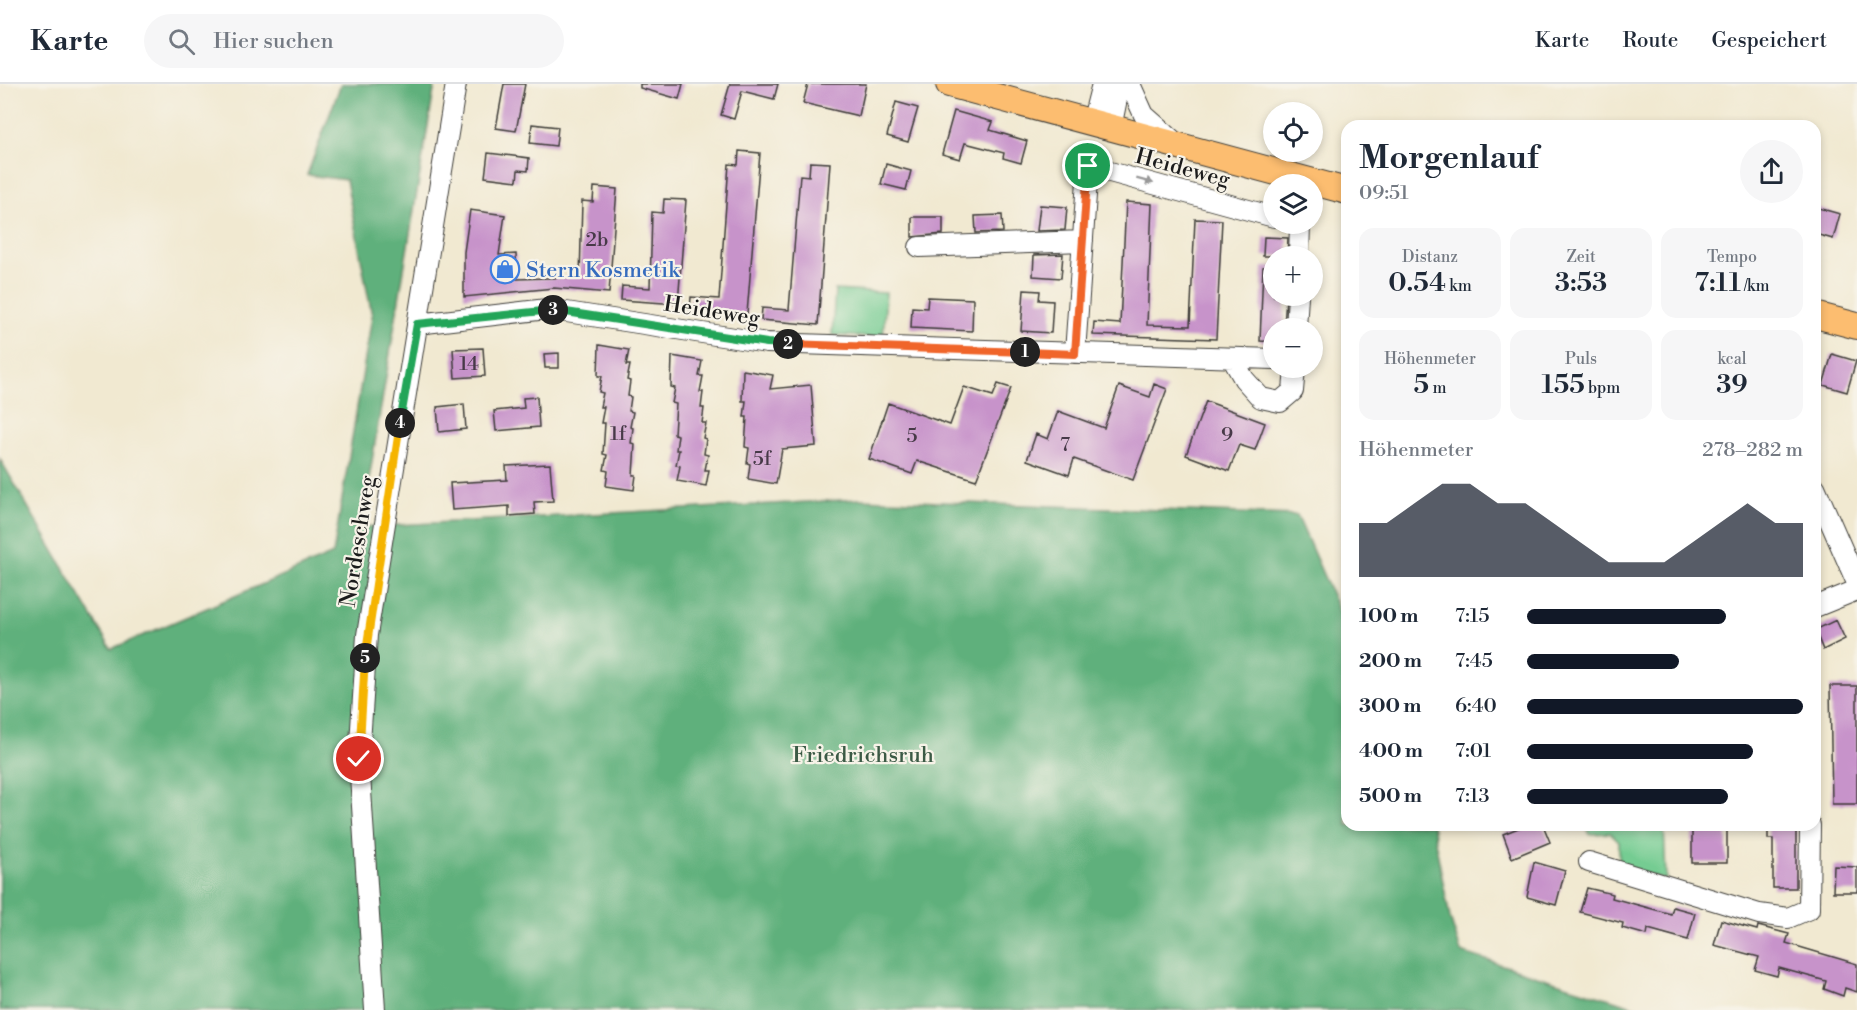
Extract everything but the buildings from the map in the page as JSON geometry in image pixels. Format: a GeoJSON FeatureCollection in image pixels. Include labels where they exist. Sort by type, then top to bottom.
{"type":"FeatureCollection","features":[{"type":"Feature","properties":{"kind":"main road"},"geometry":{"type":"LineString","coordinates":[[949,84],[1341,189]]}},
{"type":"Feature","properties":{"kind":"main road"},"geometry":{"type":"LineString","coordinates":[[1821,317],[1857,326]]}},
{"type":"Feature","properties":{"kind":"street","name":"Nordeschweg"},"geometry":{"type":"LineString","coordinates":[[375,1010],[359,759],[367,635],[456,84]]}},
{"type":"Feature","properties":{"kind":"street"},"geometry":{"type":"LineString","coordinates":[[1101,126],[1102,84]]}},
{"type":"Feature","properties":{"kind":"street"},"geometry":{"type":"LineString","coordinates":[[1101,126],[1120,84]]}},
{"type":"Feature","properties":{"kind":"street"},"geometry":{"type":"LineString","coordinates":[[1130,84],[1144,115],[1180,147]]}},
{"type":"Feature","properties":{"kind":"street","name":"Heideweg"},"geometry":{"type":"LineString","coordinates":[[1075,354],[1088,166],[1263,214]]}},
{"type":"Feature","properties":{"kind":"street"},"geometry":{"type":"LineString","coordinates":[[919,247],[1083,242]]}},
{"type":"Feature","properties":{"kind":"street","name":"Heideweg"},"geometry":{"type":"LineString","coordinates":[[417,324],[547,309],[767,343],[1263,359]]}},
{"type":"Feature","properties":{"kind":"street"},"geometry":{"type":"LineString","coordinates":[[1232,358],[1244,379],[1261,398],[1280,402],[1293,391],[1294,378]]}},
{"type":"Feature","properties":{"kind":"street"},"geometry":{"type":"LineString","coordinates":[[1821,501],[1857,583]]}},
{"type":"Feature","properties":{"kind":"street"},"geometry":{"type":"LineString","coordinates":[[1821,605],[1857,590]]}},
{"type":"Feature","properties":{"kind":"street"},"geometry":{"type":"LineString","coordinates":[[1589,862],[1759,914],[1788,918],[1809,909],[1810,831]]}},
{"type":"Feature","properties":{"kind":"green space","name":"Friedrichsruh"},"geometry":{"type":"Polygon","coordinates":[[[341,84],[435,84],[361,527],[860,499],[1297,515],[1341,615],[1341,831],[1433,831],[1450,918],[1461,952],[1645,1010],[0,1010],[0,459],[111,649],[333,554],[372,316],[346,180],[307,175],[341,84]]]}},
{"type":"Feature","properties":{"kind":"green space"},"geometry":{"type":"Polygon","coordinates":[[[835,290],[886,293],[883,338],[832,335],[835,290]]]}},
{"type":"Feature","properties":{"kind":"green space"},"geometry":{"type":"Polygon","coordinates":[[[1588,831],[1664,831],[1666,880],[1619,865],[1619,842],[1610,833],[1589,834],[1588,831]]]}},
{"type":"Feature","properties":{"kind":"place","name":"Stern Kosmetik"},"geometry":{"type":"Point","coordinates":[505,269]}},
{"type":"Feature","properties":{"kind":"route"},"geometry":{"type":"LineString","coordinates":[[359,759],[367,635],[417,324],[547,309],[767,343],[1075,354],[1088,166]]}}]}
